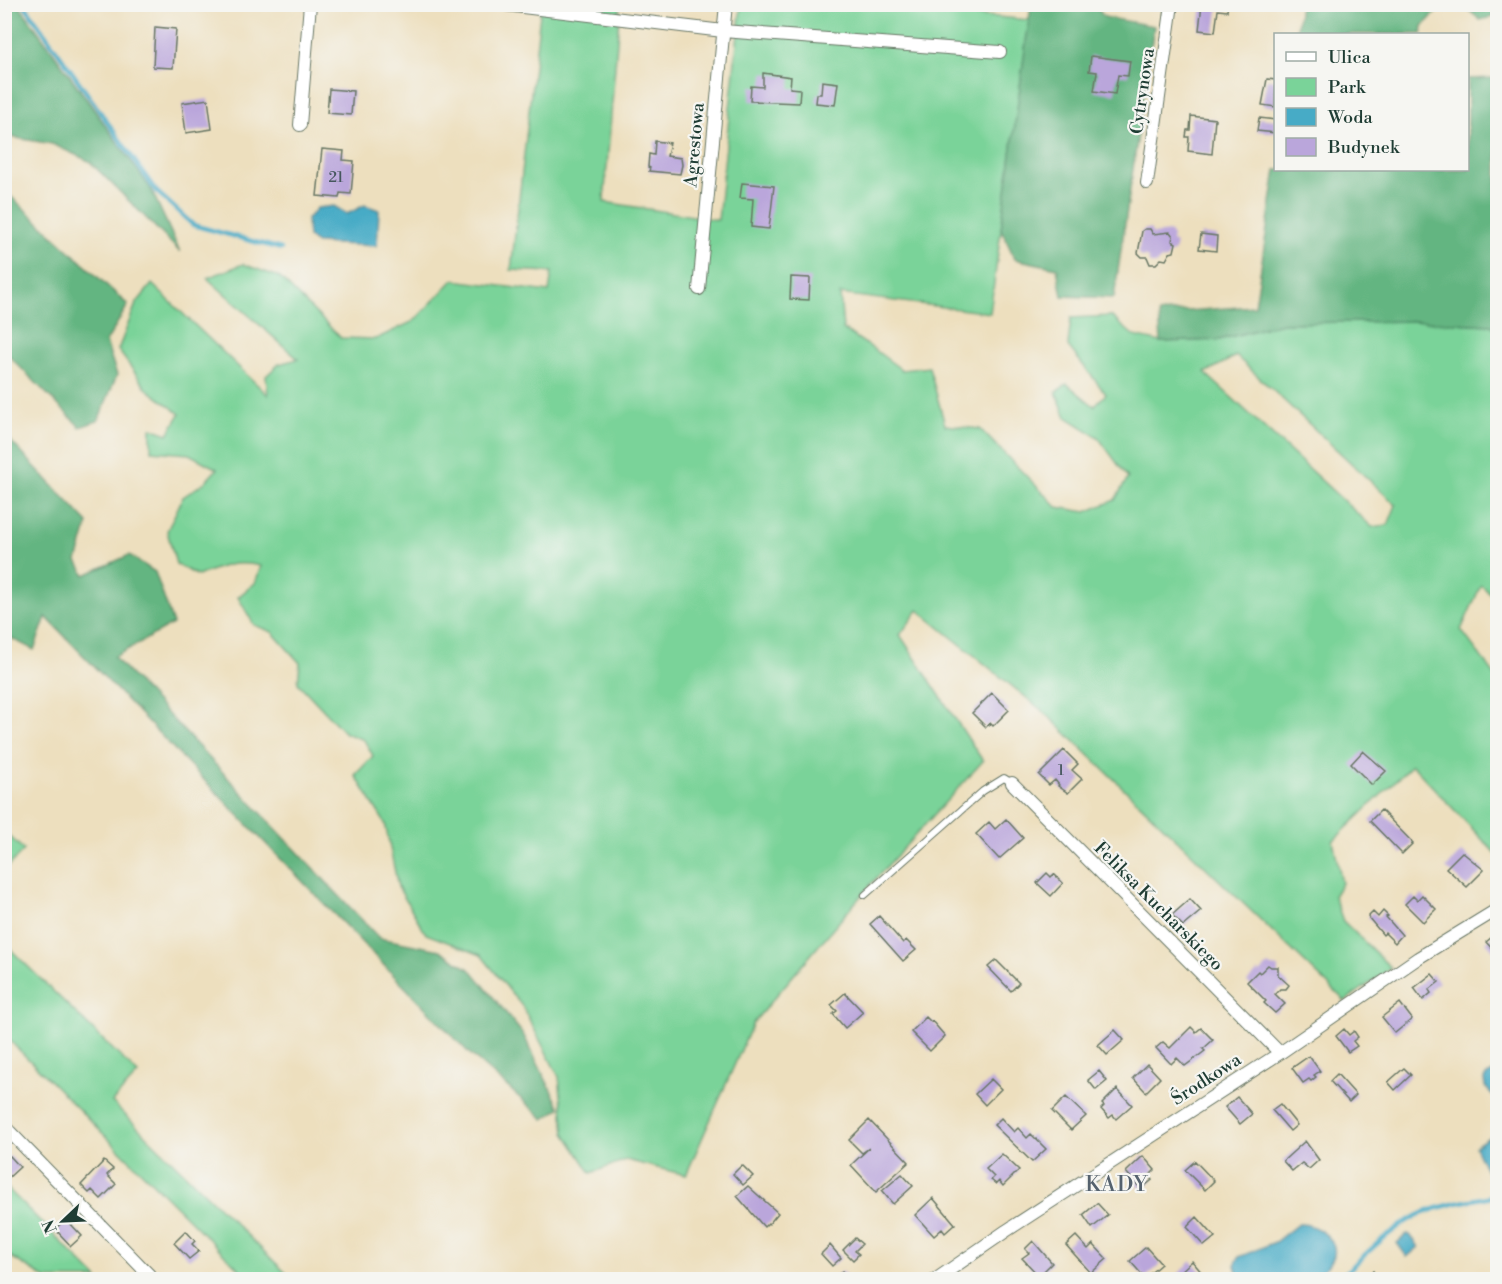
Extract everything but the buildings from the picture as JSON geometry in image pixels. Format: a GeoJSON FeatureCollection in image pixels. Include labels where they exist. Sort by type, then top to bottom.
{"type":"FeatureCollection","features":[{"type":"Feature","properties":{"kind":"street"},"geometry":{"type":"LineString","coordinates":[[300,125],[310,4]]}},
{"type":"Feature","properties":{"kind":"street"},"geometry":{"type":"LineString","coordinates":[[497,4],[723,31],[1000,52]]}},
{"type":"Feature","properties":{"kind":"street","name":"Agrestowa"},"geometry":{"type":"LineString","coordinates":[[699,289],[726,4]]}},
{"type":"Feature","properties":{"kind":"street","name":"Cytrynowa"},"geometry":{"type":"LineString","coordinates":[[1147,183],[1172,4]]}},
{"type":"Feature","properties":{"kind":"street","name":"Feliksa Kucharskiego"},"geometry":{"type":"LineString","coordinates":[[1012,783],[1280,1053]]}},
{"type":"Feature","properties":{"kind":"street","name":"Środkowa"},"geometry":{"type":"LineString","coordinates":[[935,1280],[1003,1233],[1280,1053],[1418,958],[1497,909]]}},
{"type":"Feature","properties":{"kind":"street"},"geometry":{"type":"LineString","coordinates":[[4,1126],[154,1280]]}},
{"type":"Feature","properties":{"kind":"lane"},"geometry":{"type":"LineString","coordinates":[[865,895],[983,790],[1004,778],[1012,783]]}},
{"type":"Feature","properties":{"kind":"green space"},"geometry":{"type":"Polygon","coordinates":[[[1300,4],[1443,5],[1423,26],[1422,33],[1296,33],[1300,4]]]}},
{"type":"Feature","properties":{"kind":"green space"},"geometry":{"type":"Polygon","coordinates":[[[4,5],[19,5],[151,189],[180,252],[89,161],[52,144],[5,136],[4,5]]]}},
{"type":"Feature","properties":{"kind":"green space"},"geometry":{"type":"Polygon","coordinates":[[[541,5],[620,5],[604,202],[718,220],[741,5],[933,5],[933,11],[1029,20],[990,313],[840,294],[843,329],[902,370],[929,367],[945,425],[980,429],[1057,507],[1086,512],[1115,500],[1128,478],[1098,437],[1066,417],[1056,392],[1067,384],[1094,406],[1106,394],[1068,346],[1071,318],[1111,316],[1134,336],[1161,342],[1219,340],[1282,323],[1418,321],[1491,325],[1497,330],[1497,600],[1481,585],[1461,630],[1497,678],[1497,855],[1412,765],[1333,841],[1342,883],[1334,896],[1343,921],[1391,968],[1345,1001],[1044,712],[918,610],[900,635],[983,761],[871,884],[753,1023],[686,1175],[626,1160],[591,1173],[565,1133],[559,1077],[522,1006],[481,955],[426,934],[398,887],[385,823],[355,775],[373,756],[364,740],[345,733],[298,683],[300,663],[272,632],[254,625],[238,597],[255,583],[261,566],[228,565],[198,576],[176,564],[167,531],[183,497],[205,482],[217,469],[189,454],[151,451],[151,428],[168,434],[180,414],[147,389],[118,350],[136,304],[152,284],[268,395],[266,376],[279,364],[298,359],[207,278],[243,264],[279,277],[341,338],[376,339],[414,321],[453,280],[549,292],[552,272],[511,270],[541,5]],[[1236,356],[1205,373],[1372,527],[1388,525],[1396,505],[1236,356]]]}},
{"type":"Feature","properties":{"kind":"green space"},"geometry":{"type":"Polygon","coordinates":[[[1031,5],[1095,5],[1104,17],[1154,26],[1114,298],[1062,296],[1057,268],[1015,259],[1001,229],[1031,5]]]}},
{"type":"Feature","properties":{"kind":"green space"},"geometry":{"type":"Polygon","coordinates":[[[1463,5],[1497,5],[1497,16],[1480,20],[1463,5]]]}},
{"type":"Feature","properties":{"kind":"green space"},"geometry":{"type":"Polygon","coordinates":[[[1497,78],[1497,330],[1491,325],[1418,321],[1282,323],[1219,340],[1161,342],[1159,313],[1255,306],[1276,171],[1469,171],[1469,79],[1497,78]]]}},
{"type":"Feature","properties":{"kind":"green space"},"geometry":{"type":"Polygon","coordinates":[[[5,191],[128,305],[106,342],[117,375],[98,421],[80,427],[5,352],[5,191]]]}},
{"type":"Feature","properties":{"kind":"green space"},"geometry":{"type":"Polygon","coordinates":[[[4,434],[88,523],[77,561],[85,575],[129,555],[155,572],[173,624],[114,657],[379,938],[440,950],[472,971],[523,1034],[560,1108],[544,1119],[469,1053],[46,617],[34,650],[5,635],[4,434]]]}},
{"type":"Feature","properties":{"kind":"green space"},"geometry":{"type":"Polygon","coordinates":[[[4,831],[24,850],[5,870],[4,870],[4,831]]]}},
{"type":"Feature","properties":{"kind":"green space"},"geometry":{"type":"Polygon","coordinates":[[[4,943],[138,1074],[112,1102],[292,1279],[249,1279],[5,1036],[4,943]]]}},
{"type":"Feature","properties":{"kind":"green space"},"geometry":{"type":"Polygon","coordinates":[[[5,1186],[98,1279],[46,1279],[5,1253],[5,1186]]]}},
{"type":"Feature","properties":{"kind":"water"},"geometry":{"type":"Polygon","coordinates":[[[365,205],[379,210],[377,246],[317,243],[308,237],[307,219],[317,208],[334,206],[347,214],[365,205]]]}},
{"type":"Feature","properties":{"kind":"water"},"geometry":{"type":"Polygon","coordinates":[[[1497,1070],[1497,1095],[1493,1095],[1485,1087],[1484,1079],[1497,1070]]]}},
{"type":"Feature","properties":{"kind":"water"},"geometry":{"type":"Polygon","coordinates":[[[1497,1131],[1497,1180],[1491,1181],[1475,1147],[1497,1131]]]}},
{"type":"Feature","properties":{"kind":"water"},"geometry":{"type":"Polygon","coordinates":[[[1298,1224],[1311,1226],[1328,1237],[1334,1248],[1331,1262],[1311,1279],[1239,1279],[1235,1265],[1239,1257],[1275,1242],[1298,1224]]]}},
{"type":"Feature","properties":{"kind":"water"},"geometry":{"type":"Polygon","coordinates":[[[1407,1234],[1419,1247],[1407,1257],[1397,1243],[1407,1234]]]}},
{"type":"Feature","properties":{"kind":"waterway"},"geometry":{"type":"LineString","coordinates":[[24,4],[156,191],[193,225],[281,249]]}},
{"type":"Feature","properties":{"kind":"waterway"},"geometry":{"type":"LineString","coordinates":[[1338,1280],[1378,1243],[1411,1219],[1440,1208],[1498,1195]]}},
{"type":"Feature","properties":{"kind":"district","name":"KADY"},"geometry":{"type":"Point","coordinates":[1117,1184]}}]}
